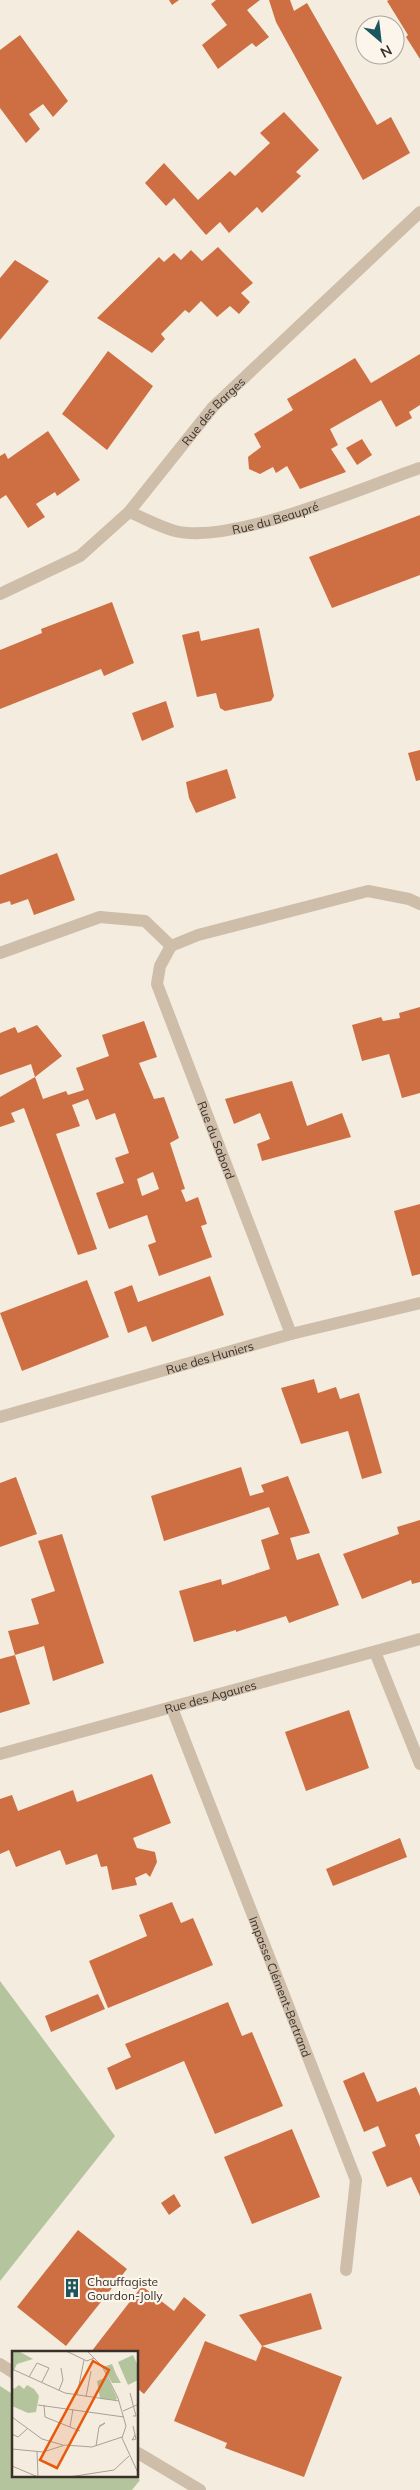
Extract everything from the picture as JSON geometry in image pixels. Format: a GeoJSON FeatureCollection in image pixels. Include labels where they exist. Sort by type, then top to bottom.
{"type":"FeatureCollection","features":[{"type":"Feature","properties":{"kind":"street","name":"Rue des Barges"},"geometry":{"type":"LineString","coordinates":[[0,594],[80,556],[130,512],[213,407],[420,212]]}},
{"type":"Feature","properties":{"kind":"street","name":"Rue du Beaupré"},"geometry":{"type":"LineString","coordinates":[[130,512],[175,531],[206,533],[264,522],[420,468]]}},
{"type":"Feature","properties":{"kind":"street"},"geometry":{"type":"LineString","coordinates":[[0,953],[100,917],[145,921],[171,946],[198,935],[368,891],[409,899],[420,904]]}},
{"type":"Feature","properties":{"kind":"street","name":"Rue du Sabord"},"geometry":{"type":"LineString","coordinates":[[171,946],[160,966],[157,984],[291,1334]]}},
{"type":"Feature","properties":{"kind":"street","name":"Rue des Huniers"},"geometry":{"type":"LineString","coordinates":[[0,1417],[291,1334],[420,1303]]}},
{"type":"Feature","properties":{"kind":"street","name":"Rue des Agaures"},"geometry":{"type":"LineString","coordinates":[[0,1754],[420,1639]]}},
{"type":"Feature","properties":{"kind":"street"},"geometry":{"type":"LineString","coordinates":[[374,1652],[420,1764]]}},
{"type":"Feature","properties":{"kind":"street","name":"Impasse Clément-Bertrand"},"geometry":{"type":"LineString","coordinates":[[172,1708],[356,2180],[346,2270]]}},
{"type":"Feature","properties":{"kind":"street"},"geometry":{"type":"LineString","coordinates":[[0,2364],[12,2372]]}},
{"type":"Feature","properties":{"kind":"street"},"geometry":{"type":"LineString","coordinates":[[139,2454],[200,2490]]}},
{"type":"Feature","properties":{"kind":"green space"},"geometry":{"type":"Polygon","coordinates":[[[0,1981],[115,2136],[0,2281],[0,1981]]]}},
{"type":"Feature","properties":{"kind":"green space"},"geometry":{"type":"Polygon","coordinates":[[[0,2386],[12,2394],[12,2478],[138,2478],[140,2480],[132,2490],[0,2490],[0,2386]]]}},
{"type":"Feature","properties":{"kind":"building"},"geometry":{"type":"Polygon","coordinates":[[[169,0],[179,0],[172,5],[169,0]]]}},
{"type":"Feature","properties":{"kind":"building"},"geometry":{"type":"Polygon","coordinates":[[[216,0],[260,0],[247,10],[269,37],[256,47],[252,43],[218,69],[202,45],[227,25],[211,4],[216,0]]]}},
{"type":"Feature","properties":{"kind":"building"},"geometry":{"type":"Polygon","coordinates":[[[269,0],[290,0],[294,11],[307,3],[377,125],[391,117],[410,153],[363,180],[276,22],[269,0]]]}},
{"type":"Feature","properties":{"kind":"building"},"geometry":{"type":"Polygon","coordinates":[[[420,0],[420,59],[406,37],[408,35],[405,30],[405,15],[396,15],[387,1],[420,0]]]}},
{"type":"Feature","properties":{"kind":"building"},"geometry":{"type":"Polygon","coordinates":[[[20,35],[68,101],[53,117],[43,104],[29,114],[40,129],[26,143],[0,108],[0,50],[20,35]]]}},
{"type":"Feature","properties":{"kind":"building"},"geometry":{"type":"Polygon","coordinates":[[[284,112],[319,150],[296,172],[301,176],[262,213],[257,207],[229,233],[220,222],[206,235],[174,198],[166,206],[145,183],[164,163],[198,200],[230,171],[235,176],[270,143],[260,133],[284,112]]]}},
{"type":"Feature","properties":{"kind":"building"},"geometry":{"type":"Polygon","coordinates":[[[218,247],[253,283],[241,293],[250,302],[239,314],[230,306],[217,317],[201,301],[189,313],[185,310],[161,334],[165,339],[152,353],[97,318],[159,257],[164,262],[174,253],[181,260],[191,250],[202,261],[218,247]]]}},
{"type":"Feature","properties":{"kind":"building"},"geometry":{"type":"Polygon","coordinates":[[[15,260],[49,281],[0,340],[0,278],[15,260]]]}},
{"type":"Feature","properties":{"kind":"building"},"geometry":{"type":"Polygon","coordinates":[[[108,351],[153,386],[107,450],[62,414],[108,351]]]}},
{"type":"Feature","properties":{"kind":"building"},"geometry":{"type":"Polygon","coordinates":[[[420,354],[420,405],[409,412],[412,418],[396,427],[381,400],[330,429],[338,445],[331,449],[346,472],[300,489],[287,466],[276,473],[273,467],[260,474],[249,469],[248,457],[261,447],[254,434],[293,410],[287,399],[355,358],[371,383],[420,354]]]}},
{"type":"Feature","properties":{"kind":"building"},"geometry":{"type":"Polygon","coordinates":[[[48,431],[80,480],[57,496],[55,492],[36,504],[45,517],[28,528],[6,495],[0,499],[0,456],[5,453],[8,459],[48,431]]]}},
{"type":"Feature","properties":{"kind":"building"},"geometry":{"type":"Polygon","coordinates":[[[362,439],[372,455],[357,465],[346,448],[362,439]]]}},
{"type":"Feature","properties":{"kind":"building"},"geometry":{"type":"Polygon","coordinates":[[[420,515],[420,575],[332,608],[309,557],[420,515]]]}},
{"type":"Feature","properties":{"kind":"building"},"geometry":{"type":"Polygon","coordinates":[[[112,602],[134,663],[104,676],[101,669],[0,709],[0,650],[42,633],[41,629],[112,602]]]}},
{"type":"Feature","properties":{"kind":"building"},"geometry":{"type":"Polygon","coordinates":[[[259,628],[274,696],[271,701],[225,711],[220,708],[216,693],[197,697],[182,635],[199,631],[201,641],[259,628]]]}},
{"type":"Feature","properties":{"kind":"building"},"geometry":{"type":"Polygon","coordinates":[[[166,701],[174,727],[142,741],[132,713],[166,701]]]}},
{"type":"Feature","properties":{"kind":"building"},"geometry":{"type":"Polygon","coordinates":[[[420,750],[420,780],[416,781],[408,753],[420,750]]]}},
{"type":"Feature","properties":{"kind":"building"},"geometry":{"type":"Polygon","coordinates":[[[227,769],[236,798],[196,813],[189,798],[186,782],[227,769]]]}},
{"type":"Feature","properties":{"kind":"building"},"geometry":{"type":"Polygon","coordinates":[[[57,853],[75,900],[34,915],[28,899],[11,905],[10,901],[0,904],[0,875],[57,853]]]}},
{"type":"Feature","properties":{"kind":"building"},"geometry":{"type":"Polygon","coordinates":[[[420,1007],[420,1093],[402,1098],[389,1054],[362,1061],[352,1025],[381,1017],[383,1021],[400,1018],[399,1013],[420,1007]]]}},
{"type":"Feature","properties":{"kind":"building"},"geometry":{"type":"Polygon","coordinates":[[[144,1021],[157,1057],[139,1063],[154,1099],[164,1097],[179,1138],[170,1143],[185,1189],[181,1190],[186,1202],[198,1197],[207,1224],[201,1226],[212,1257],[159,1276],[148,1245],[156,1242],[147,1215],[109,1229],[96,1193],[124,1183],[115,1158],[129,1153],[115,1113],[96,1120],[88,1099],[72,1105],[80,1126],[56,1134],[97,1249],[78,1255],[24,1108],[11,1113],[15,1122],[0,1127],[0,1097],[35,1077],[43,1099],[66,1091],[68,1095],[84,1090],[76,1068],[109,1056],[102,1035],[144,1021]],[[153,1172],[137,1179],[142,1196],[159,1189],[153,1172]]]}},
{"type":"Feature","properties":{"kind":"building"},"geometry":{"type":"Polygon","coordinates":[[[37,1025],[62,1056],[35,1077],[31,1064],[0,1075],[0,1033],[15,1027],[18,1033],[37,1025]]]}},
{"type":"Feature","properties":{"kind":"building"},"geometry":{"type":"Polygon","coordinates":[[[292,1081],[307,1126],[342,1113],[351,1137],[262,1161],[257,1144],[270,1139],[260,1113],[234,1124],[225,1099],[292,1081]]]}},
{"type":"Feature","properties":{"kind":"building"},"geometry":{"type":"Polygon","coordinates":[[[420,1204],[420,1274],[412,1276],[394,1211],[420,1204]]]}},
{"type":"Feature","properties":{"kind":"building"},"geometry":{"type":"Polygon","coordinates":[[[210,1276],[224,1315],[152,1342],[146,1326],[128,1333],[114,1292],[132,1285],[138,1302],[210,1276]]]}},
{"type":"Feature","properties":{"kind":"building"},"geometry":{"type":"Polygon","coordinates":[[[87,1280],[109,1337],[22,1371],[0,1313],[87,1280]]]}},
{"type":"Feature","properties":{"kind":"building"},"geometry":{"type":"Polygon","coordinates":[[[314,1379],[318,1393],[336,1387],[340,1399],[359,1393],[382,1473],[362,1479],[348,1431],[301,1444],[281,1388],[314,1379]]]}},
{"type":"Feature","properties":{"kind":"building"},"geometry":{"type":"Polygon","coordinates":[[[241,1467],[250,1496],[264,1492],[261,1485],[288,1476],[310,1533],[290,1538],[297,1560],[319,1553],[339,1605],[289,1623],[286,1616],[236,1632],[236,1630],[194,1642],[179,1591],[221,1579],[222,1585],[270,1569],[261,1540],[279,1534],[269,1507],[164,1541],[151,1496],[241,1467]]]}},
{"type":"Feature","properties":{"kind":"building"},"geometry":{"type":"Polygon","coordinates":[[[16,1477],[37,1534],[0,1547],[0,1483],[16,1477]]]}},
{"type":"Feature","properties":{"kind":"building"},"geometry":{"type":"Polygon","coordinates":[[[420,1520],[420,1582],[412,1584],[411,1580],[362,1599],[343,1554],[399,1534],[397,1527],[420,1520]]]}},
{"type":"Feature","properties":{"kind":"building"},"geometry":{"type":"Polygon","coordinates":[[[62,1534],[104,1663],[53,1681],[44,1646],[15,1655],[8,1631],[39,1624],[31,1599],[55,1591],[38,1541],[62,1534]]]}},
{"type":"Feature","properties":{"kind":"building"},"geometry":{"type":"Polygon","coordinates":[[[15,1655],[30,1704],[0,1713],[0,1659],[15,1655]]]}},
{"type":"Feature","properties":{"kind":"building"},"geometry":{"type":"Polygon","coordinates":[[[349,1710],[369,1768],[306,1791],[285,1732],[349,1710]]]}},
{"type":"Feature","properties":{"kind":"building"},"geometry":{"type":"Polygon","coordinates":[[[152,1774],[171,1823],[133,1838],[137,1848],[155,1852],[157,1862],[150,1877],[146,1873],[135,1878],[137,1885],[112,1890],[107,1866],[101,1867],[97,1854],[66,1865],[60,1850],[16,1867],[9,1850],[0,1854],[0,1799],[12,1795],[18,1811],[73,1790],[77,1802],[152,1774]]]}},
{"type":"Feature","properties":{"kind":"building"},"geometry":{"type":"Polygon","coordinates":[[[400,1838],[407,1857],[333,1886],[326,1869],[400,1838]]]}},
{"type":"Feature","properties":{"kind":"building"},"geometry":{"type":"Polygon","coordinates":[[[172,1902],[181,1923],[193,1918],[213,1965],[108,2008],[89,1961],[147,1936],[139,1915],[172,1902]]]}},
{"type":"Feature","properties":{"kind":"building"},"geometry":{"type":"Polygon","coordinates":[[[98,1994],[105,2009],[51,2032],[45,2016],[98,1994]]]}},
{"type":"Feature","properties":{"kind":"building"},"geometry":{"type":"Polygon","coordinates":[[[228,2002],[242,2036],[252,2032],[283,2106],[215,2134],[184,2061],[116,2090],[107,2068],[131,2057],[125,2044],[228,2002]]]}},
{"type":"Feature","properties":{"kind":"building"},"geometry":{"type":"Polygon","coordinates":[[[364,2072],[377,2102],[416,2087],[420,2096],[420,2133],[415,2135],[420,2147],[420,2196],[411,2177],[387,2187],[372,2152],[386,2146],[378,2126],[364,2132],[343,2081],[364,2072]]]}},
{"type":"Feature","properties":{"kind":"building"},"geometry":{"type":"Polygon","coordinates":[[[292,2129],[320,2197],[252,2224],[224,2157],[292,2129]]]}},
{"type":"Feature","properties":{"kind":"building"},"geometry":{"type":"Polygon","coordinates":[[[174,2194],[181,2206],[169,2215],[161,2203],[174,2194]]]}},
{"type":"Feature","properties":{"kind":"building","name":"Chauffagiste Gourdon-Jolly"},"geometry":{"type":"Polygon","coordinates":[[[78,2230],[127,2269],[66,2346],[17,2307],[78,2230]]]}},
{"type":"Feature","properties":{"kind":"building"},"geometry":{"type":"Polygon","coordinates":[[[142,2286],[174,2311],[184,2297],[206,2315],[144,2394],[139,2390],[139,2351],[92,2351],[142,2286]]]}},
{"type":"Feature","properties":{"kind":"building"},"geometry":{"type":"Polygon","coordinates":[[[311,2293],[322,2329],[262,2346],[239,2315],[311,2293]]]}},
{"type":"Feature","properties":{"kind":"building"},"geometry":{"type":"Polygon","coordinates":[[[205,2341],[256,2361],[262,2346],[342,2377],[304,2477],[225,2448],[227,2443],[174,2421],[205,2341]]]}},
{"type":"Feature","properties":{"kind":"place","name":"Chauffagiste Gourdon-Jolly"},"geometry":{"type":"Point","coordinates":[72,2288]}}]}
